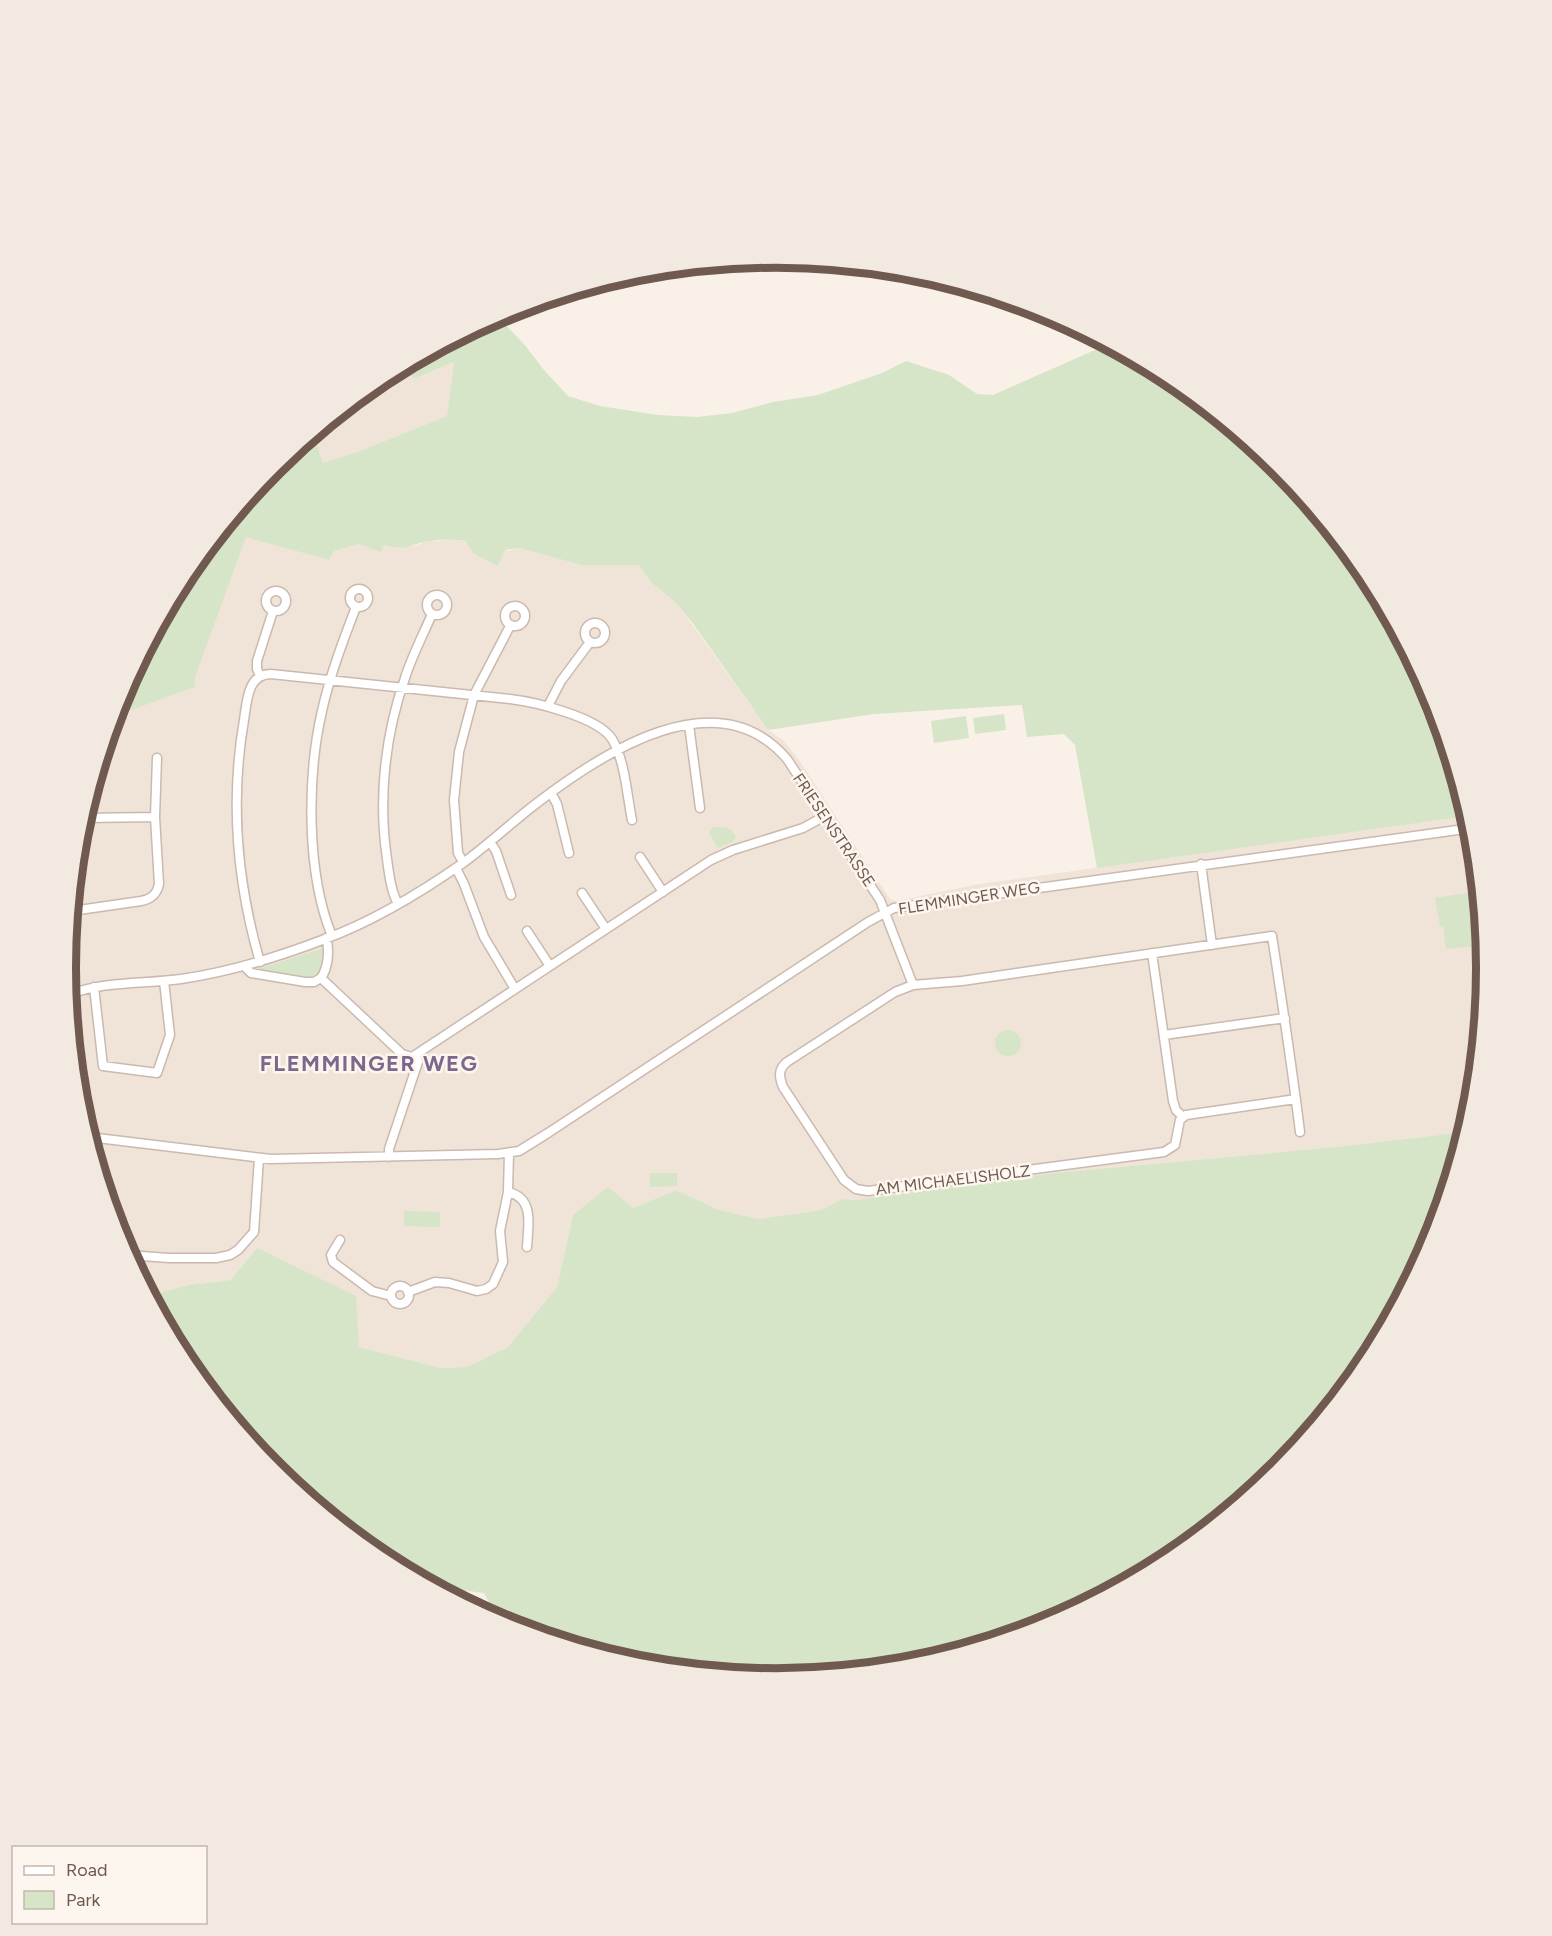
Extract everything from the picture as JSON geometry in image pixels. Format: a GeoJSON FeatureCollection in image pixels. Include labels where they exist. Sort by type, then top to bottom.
{"type":"FeatureCollection","features":[{"type":"Feature","properties":{"kind":"street"},"geometry":{"type":"LineString","coordinates":[[244,966],[251,973],[314,982],[321,978],[327,963],[329,937],[312,835],[317,737],[329,680],[356,607]]}},
{"type":"Feature","properties":{"kind":"street"},"geometry":{"type":"LineString","coordinates":[[260,676],[256,669],[256,661],[273,611]]}},
{"type":"Feature","properties":{"kind":"street"},"geometry":{"type":"LineString","coordinates":[[398,904],[387,860],[383,804],[388,748],[402,687],[432,614]]}},
{"type":"Feature","properties":{"kind":"street"},"geometry":{"type":"LineString","coordinates":[[510,626],[474,695],[462,736],[456,768],[454,800],[458,853],[465,884],[484,937],[515,989]]}},
{"type":"Feature","properties":{"kind":"street"},"geometry":{"type":"LineString","coordinates":[[548,706],[561,681],[590,642]]}},
{"type":"Feature","properties":{"kind":"street"},"geometry":{"type":"LineString","coordinates":[[260,962],[243,886],[236,814],[242,728],[251,687],[260,676],[271,674],[402,687],[524,701],[548,706],[608,733],[617,750],[632,820]]}},
{"type":"Feature","properties":{"kind":"street","name":"FRIESENSTRASSE"},"geometry":{"type":"LineString","coordinates":[[689,724],[713,723],[736,726],[759,735],[779,750],[875,890],[886,912]]}},
{"type":"Feature","properties":{"kind":"street"},"geometry":{"type":"LineString","coordinates":[[77,992],[94,987],[164,981],[244,966],[361,924],[460,865],[550,793],[617,750],[654,734],[689,724],[700,808]]}},
{"type":"Feature","properties":{"kind":"street"},"geometry":{"type":"LineString","coordinates":[[79,910],[146,900],[156,893],[159,884],[155,817],[158,758]]}},
{"type":"Feature","properties":{"kind":"street"},"geometry":{"type":"LineString","coordinates":[[550,793],[557,804],[569,853]]}},
{"type":"Feature","properties":{"kind":"street"},"geometry":{"type":"LineString","coordinates":[[321,978],[402,1054],[408,1057],[416,1055],[720,855],[803,828],[825,816]]}},
{"type":"Feature","properties":{"kind":"street"},"geometry":{"type":"LineString","coordinates":[[93,818],[155,817]]}},
{"type":"Feature","properties":{"kind":"street","name":"FLEMMINGER WEG"},"geometry":{"type":"LineString","coordinates":[[98,1138],[259,1158],[509,1153],[522,1150],[534,1143],[886,912],[910,905],[1461,829]]}},
{"type":"Feature","properties":{"kind":"street"},"geometry":{"type":"LineString","coordinates":[[490,842],[496,851],[511,894]]}},
{"type":"Feature","properties":{"kind":"street"},"geometry":{"type":"LineString","coordinates":[[640,857],[663,892]]}},
{"type":"Feature","properties":{"kind":"street"},"geometry":{"type":"LineString","coordinates":[[1201,864],[1212,945]]}},
{"type":"Feature","properties":{"kind":"street"},"geometry":{"type":"LineString","coordinates":[[582,893],[606,929]]}},
{"type":"Feature","properties":{"kind":"street"},"geometry":{"type":"LineString","coordinates":[[886,912],[913,985]]}},
{"type":"Feature","properties":{"kind":"street"},"geometry":{"type":"LineString","coordinates":[[527,932],[550,966]]}},
{"type":"Feature","properties":{"kind":"street","name":"AM MICHAELISHOLZ"},"geometry":{"type":"LineString","coordinates":[[1182,1116],[1177,1141],[1172,1148],[1164,1152],[880,1191],[856,1189],[848,1184],[841,1175],[783,1087],[780,1073],[782,1066],[787,1062],[879,1001],[913,985],[951,982],[1272,936],[1300,1132]]}},
{"type":"Feature","properties":{"kind":"street"},"geometry":{"type":"LineString","coordinates":[[1152,953],[1176,1110],[1182,1116],[1296,1099]]}},
{"type":"Feature","properties":{"kind":"street"},"geometry":{"type":"LineString","coordinates":[[94,987],[103,1066],[158,1073],[170,1035],[164,981]]}},
{"type":"Feature","properties":{"kind":"street"},"geometry":{"type":"LineString","coordinates":[[1164,1035],[1285,1018]]}},
{"type":"Feature","properties":{"kind":"street"},"geometry":{"type":"LineString","coordinates":[[389,1157],[389,1149],[418,1062],[416,1055]]}},
{"type":"Feature","properties":{"kind":"street"},"geometry":{"type":"LineString","coordinates":[[408,1292],[435,1282],[477,1290],[486,1289],[493,1284],[503,1262],[500,1231],[508,1192],[509,1153]]}},
{"type":"Feature","properties":{"kind":"street"},"geometry":{"type":"LineString","coordinates":[[139,1256],[216,1258],[225,1257],[238,1250],[254,1232],[259,1158]]}},
{"type":"Feature","properties":{"kind":"street"},"geometry":{"type":"LineString","coordinates":[[508,1192],[523,1199],[527,1206],[528,1247]]}},
{"type":"Feature","properties":{"kind":"street"},"geometry":{"type":"LineString","coordinates":[[340,1240],[331,1255],[333,1262],[372,1291],[391,1296]]}},
{"type":"Feature","properties":{"kind":"street"},"geometry":{"type":"LineString","coordinates":[[403,1287],[408,1292],[408,1299],[401,1304],[393,1301],[392,1290],[403,1287]]}},
{"type":"Feature","properties":{"kind":"shaded area"},"geometry":{"type":"Polygon","coordinates":[[[454,362],[447,416],[360,451],[323,463],[316,442],[387,386],[410,372],[415,379],[454,362]]]}},
{"type":"Feature","properties":{"kind":"shaded area"},"geometry":{"type":"Polygon","coordinates":[[[246,536],[329,560],[334,551],[358,544],[381,552],[384,545],[414,546],[429,541],[454,540],[480,543],[508,551],[520,548],[581,565],[638,565],[652,583],[678,605],[768,730],[783,740],[799,760],[890,899],[896,901],[980,884],[1459,817],[1470,877],[1476,968],[1470,1059],[1456,1133],[1347,1146],[1054,1173],[856,1200],[842,1199],[821,1210],[759,1219],[719,1210],[676,1190],[633,1208],[573,1215],[557,1287],[508,1347],[467,1367],[441,1368],[359,1347],[231,1280],[189,1285],[157,1293],[130,1236],[114,1193],[100,1149],[90,1104],[82,1059],[78,1014],[76,968],[78,922],[82,877],[100,787],[125,712],[195,687],[195,678],[246,536]]]}},
{"type":"Feature","properties":{"kind":"green space"},"geometry":{"type":"Polygon","coordinates":[[[504,324],[568,396],[600,406],[658,415],[697,417],[732,413],[773,402],[818,395],[882,373],[906,361],[949,375],[977,394],[993,395],[1095,350],[1101,349],[1165,386],[1237,442],[1271,473],[1331,542],[1358,579],[1382,618],[1403,659],[1438,743],[1459,817],[1097,868],[1075,745],[1064,734],[1027,737],[1022,705],[874,714],[768,730],[694,625],[678,605],[652,583],[638,565],[581,565],[520,548],[505,550],[498,566],[473,553],[466,541],[457,540],[435,540],[399,548],[384,545],[381,552],[358,544],[334,551],[329,560],[246,537],[195,678],[195,687],[125,713],[170,618],[194,579],[221,542],[281,473],[316,441],[323,463],[360,451],[447,416],[454,362],[414,379],[409,372],[426,362],[504,324]]]}},
{"type":"Feature","properties":{"kind":"green space"},"geometry":{"type":"Polygon","coordinates":[[[1004,714],[1006,730],[975,734],[973,718],[1004,714]]]}},
{"type":"Feature","properties":{"kind":"green space"},"geometry":{"type":"Polygon","coordinates":[[[966,716],[969,738],[934,743],[931,721],[966,716]]]}},
{"type":"Feature","properties":{"kind":"green space"},"geometry":{"type":"Polygon","coordinates":[[[713,827],[729,829],[736,837],[732,842],[718,848],[709,833],[713,827]]]}},
{"type":"Feature","properties":{"kind":"green space"},"geometry":{"type":"Polygon","coordinates":[[[1471,892],[1475,946],[1446,949],[1443,926],[1440,926],[1435,898],[1471,892]]]}},
{"type":"Feature","properties":{"kind":"green space"},"geometry":{"type":"Polygon","coordinates":[[[324,948],[323,965],[313,979],[258,972],[258,969],[324,948]]]}},
{"type":"Feature","properties":{"kind":"green space"},"geometry":{"type":"Polygon","coordinates":[[[1008,1030],[1017,1034],[1021,1043],[1017,1052],[1008,1056],[999,1052],[995,1043],[999,1034],[1008,1030]]]}},
{"type":"Feature","properties":{"kind":"green space"},"geometry":{"type":"Polygon","coordinates":[[[1456,1133],[1438,1193],[1422,1236],[1382,1318],[1358,1357],[1331,1394],[1271,1463],[1202,1523],[1165,1550],[1085,1595],[1044,1614],[957,1644],[867,1662],[776,1668],[685,1662],[640,1654],[595,1644],[508,1614],[491,1606],[484,1593],[456,1590],[426,1574],[387,1550],[350,1523],[281,1463],[221,1394],[194,1357],[157,1293],[189,1285],[231,1280],[257,1248],[356,1296],[359,1347],[441,1368],[467,1367],[508,1347],[557,1287],[573,1215],[608,1187],[633,1208],[676,1190],[719,1210],[759,1219],[821,1210],[842,1199],[856,1200],[1054,1173],[1347,1146],[1456,1133]]]}},
{"type":"Feature","properties":{"kind":"green space"},"geometry":{"type":"Polygon","coordinates":[[[650,1173],[677,1173],[677,1186],[650,1187],[650,1173]]]}},
{"type":"Feature","properties":{"kind":"green space"},"geometry":{"type":"Polygon","coordinates":[[[404,1211],[440,1212],[440,1227],[404,1226],[404,1211]]]}},
{"type":"Feature","properties":{"kind":"district","name":"FLEMMINGER WEG"},"geometry":{"type":"Point","coordinates":[369,1063]}}]}
